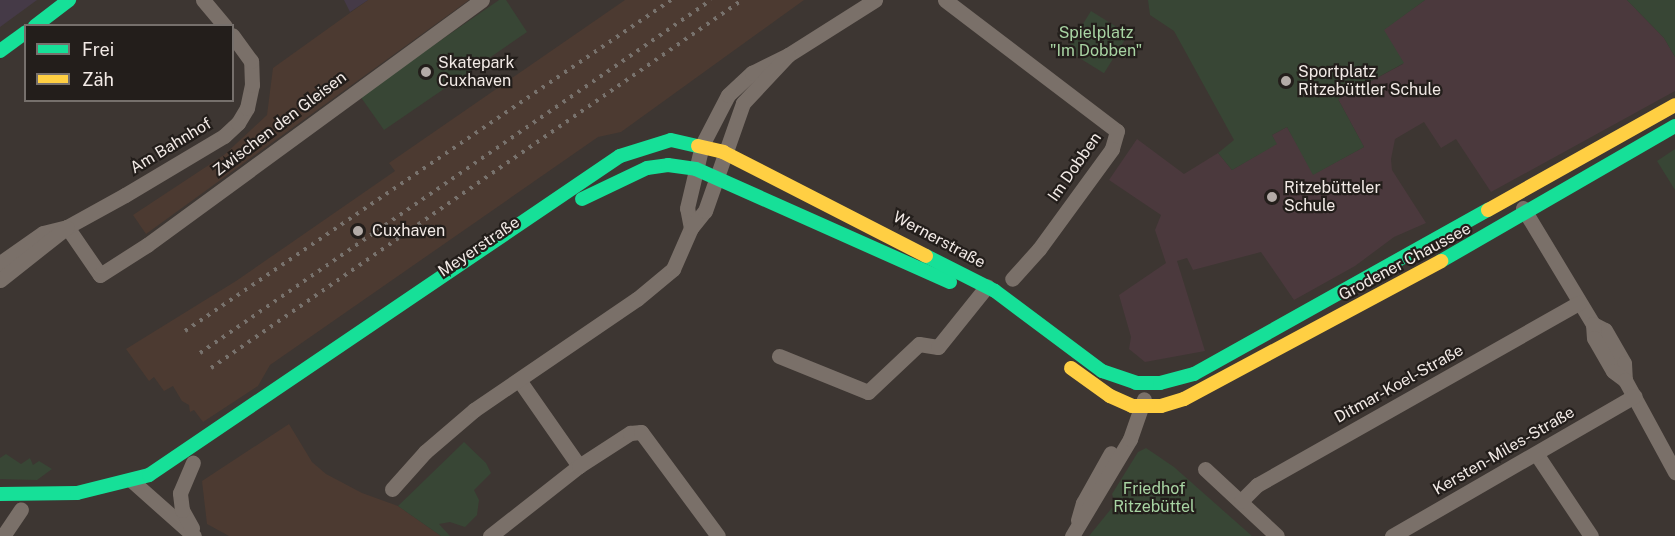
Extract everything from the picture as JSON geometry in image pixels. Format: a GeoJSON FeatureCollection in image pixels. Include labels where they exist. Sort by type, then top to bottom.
{"type":"FeatureCollection","features":[{"type":"Feature","properties":{"kind":"main road"},"geometry":{"type":"LineString","coordinates":[[38,24],[69,0]]}},
{"type":"Feature","properties":{"kind":"main road"},"geometry":{"type":"LineString","coordinates":[[0,51],[24,33]]}},
{"type":"Feature","properties":{"kind":"main road","name":"Grodener Chaussee"},"geometry":{"type":"LineString","coordinates":[[1148,383],[1172,382],[1194,374],[1675,105]]}},
{"type":"Feature","properties":{"kind":"main road","name":"Grodener Chaussee"},"geometry":{"type":"LineString","coordinates":[[1142,407],[1161,406],[1194,394],[1433,267],[1675,126]]}},
{"type":"Feature","properties":{"kind":"main road","name":"Meyerstraße"},"geometry":{"type":"LineString","coordinates":[[145,482],[620,156],[671,140],[702,145]]}},
{"type":"Feature","properties":{"kind":"main road","name":"Wernerstraße"},"geometry":{"type":"LineString","coordinates":[[702,145],[723,152],[984,292],[1102,371],[1148,383]]}},
{"type":"Feature","properties":{"kind":"main road","name":"Meyerstraße"},"geometry":{"type":"LineString","coordinates":[[145,482],[193,464],[607,184],[663,165],[696,169],[716,176]]}},
{"type":"Feature","properties":{"kind":"main road","name":"Wernerstraße"},"geometry":{"type":"LineString","coordinates":[[716,176],[984,292],[1099,389],[1117,400],[1142,407]]}},
{"type":"Feature","properties":{"kind":"main road"},"geometry":{"type":"LineString","coordinates":[[0,494],[77,493],[145,482]]}},
{"type":"Feature","properties":{"kind":"main road"},"geometry":{"type":"LineString","coordinates":[[0,507],[21,509],[79,506],[145,482]]}},
{"type":"Feature","properties":{"kind":"street"},"geometry":{"type":"LineString","coordinates":[[203,0],[223,24]]}},
{"type":"Feature","properties":{"kind":"street","name":"Zwischen den Gleisen"},"geometry":{"type":"LineString","coordinates":[[67,227],[100,275],[147,245],[482,0]]}},
{"type":"Feature","properties":{"kind":"street"},"geometry":{"type":"LineString","coordinates":[[691,228],[687,208],[702,145],[728,94],[752,73],[788,55],[875,0]]}},
{"type":"Feature","properties":{"kind":"street","name":"Im Dobben"},"geometry":{"type":"LineString","coordinates":[[945,0],[1117,131],[1116,143],[1107,156],[1012,279]]}},
{"type":"Feature","properties":{"kind":"street","name":"Am Bahnhof"},"geometry":{"type":"LineString","coordinates":[[0,280],[10,261],[43,233],[67,227],[211,144],[238,123],[247,108],[252,85],[251,61],[234,38]]}},
{"type":"Feature","properties":{"kind":"street"},"geometry":{"type":"LineString","coordinates":[[392,489],[425,452],[474,410],[667,276],[678,263],[691,228],[705,211],[723,152],[743,103],[788,55]]}},
{"type":"Feature","properties":{"kind":"street"},"geometry":{"type":"LineString","coordinates":[[1515,195],[1579,303],[1593,324],[1605,330],[1619,354],[1625,380],[1675,472]]}},
{"type":"Feature","properties":{"kind":"street"},"geometry":{"type":"LineString","coordinates":[[779,356],[868,392],[919,344],[938,347],[984,292]]}},
{"type":"Feature","properties":{"kind":"street","name":"Ditmar-Koel-Straße"},"geometry":{"type":"LineString","coordinates":[[1241,501],[1257,485],[1579,303]]}},
{"type":"Feature","properties":{"kind":"street"},"geometry":{"type":"LineString","coordinates":[[519,380],[579,466]]}},
{"type":"Feature","properties":{"kind":"street"},"geometry":{"type":"LineString","coordinates":[[1074,534],[1130,439],[1148,383]]}},
{"type":"Feature","properties":{"kind":"street","name":"Kersten-Miles-Straße"},"geometry":{"type":"LineString","coordinates":[[1392,536],[1537,455],[1634,396]]}},
{"type":"Feature","properties":{"kind":"street"},"geometry":{"type":"LineString","coordinates":[[490,536],[579,466],[630,433],[641,432],[718,536]]}},
{"type":"Feature","properties":{"kind":"street"},"geometry":{"type":"LineString","coordinates":[[1537,455],[1591,536]]}},
{"type":"Feature","properties":{"kind":"street"},"geometry":{"type":"LineString","coordinates":[[193,464],[180,493],[182,510],[195,536]]}},
{"type":"Feature","properties":{"kind":"street"},"geometry":{"type":"LineString","coordinates":[[1204,469],[1277,536]]}},
{"type":"Feature","properties":{"kind":"street"},"geometry":{"type":"LineString","coordinates":[[145,482],[195,536]]}},
{"type":"Feature","properties":{"kind":"street"},"geometry":{"type":"LineString","coordinates":[[3,536],[21,509]]}},
{"type":"Feature","properties":{"kind":"shaded area"},"geometry":{"type":"Polygon","coordinates":[[[0,0],[37,0],[0,27],[0,0]]]}},
{"type":"Feature","properties":{"kind":"shaded area"},"geometry":{"type":"Polygon","coordinates":[[[344,0],[368,0],[350,12],[344,0]]]}},
{"type":"Feature","properties":{"kind":"shaded area"},"geometry":{"type":"Polygon","coordinates":[[[368,0],[469,0],[146,234],[133,215],[224,155],[267,115],[273,68],[368,0]]]}},
{"type":"Feature","properties":{"kind":"shaded area"},"geometry":{"type":"Polygon","coordinates":[[[625,0],[804,0],[621,132],[598,137],[270,365],[258,386],[203,422],[194,410],[190,412],[189,405],[182,401],[173,386],[164,391],[154,377],[149,381],[126,349],[236,281],[395,171],[389,163],[625,0]]]}},
{"type":"Feature","properties":{"kind":"shaded area"},"geometry":{"type":"Polygon","coordinates":[[[1425,0],[1627,0],[1664,38],[1675,57],[1675,91],[1491,192],[1456,139],[1441,148],[1424,122],[1395,139],[1391,159],[1392,170],[1426,223],[1394,237],[1355,266],[1294,300],[1261,252],[1193,270],[1187,258],[1177,261],[1205,351],[1145,362],[1129,349],[1131,337],[1119,295],[1166,263],[1155,230],[1161,215],[1109,180],[1137,139],[1184,174],[1218,153],[1232,170],[1276,144],[1272,135],[1287,127],[1314,174],[1364,147],[1338,99],[1403,64],[1383,30],[1425,0]]]}},
{"type":"Feature","properties":{"kind":"shaded area"},"geometry":{"type":"Polygon","coordinates":[[[289,424],[312,462],[326,474],[362,493],[398,506],[441,536],[229,536],[207,524],[202,481],[289,424]]]}},
{"type":"Feature","properties":{"kind":"green space"},"geometry":{"type":"Polygon","coordinates":[[[499,0],[506,0],[527,32],[384,130],[360,96],[499,0]]]}},
{"type":"Feature","properties":{"kind":"green space","name":"Sportplatz Ritzebüttler Schule"},"geometry":{"type":"Polygon","coordinates":[[[1148,0],[1425,0],[1384,30],[1404,63],[1338,99],[1364,147],[1313,175],[1287,127],[1272,135],[1277,144],[1232,170],[1218,153],[1234,140],[1174,31],[1150,15],[1148,0]]]}},
{"type":"Feature","properties":{"kind":"green space"},"geometry":{"type":"Polygon","coordinates":[[[1627,0],[1675,0],[1675,57],[1664,38],[1627,0]]]}},
{"type":"Feature","properties":{"kind":"green space","name":"Spielplatz \"Im Dobben\""},"geometry":{"type":"Polygon","coordinates":[[[1091,11],[1128,34],[1104,73],[1067,50],[1091,11]]]}},
{"type":"Feature","properties":{"kind":"green space"},"geometry":{"type":"Polygon","coordinates":[[[1675,149],[1675,190],[1657,161],[1675,149]]]}},
{"type":"Feature","properties":{"kind":"green space"},"geometry":{"type":"Polygon","coordinates":[[[464,442],[486,463],[491,473],[474,490],[479,500],[477,515],[465,527],[450,522],[439,524],[450,536],[441,536],[398,506],[464,442]]]}},
{"type":"Feature","properties":{"kind":"green space","name":"Friedhof Ritzebüttel"},"geometry":{"type":"Polygon","coordinates":[[[1146,448],[1174,467],[1252,536],[1089,536],[1115,504],[1112,494],[1138,452],[1146,448]]]}},
{"type":"Feature","properties":{"kind":"green space"},"geometry":{"type":"Polygon","coordinates":[[[6,454],[21,464],[30,458],[33,465],[39,461],[52,469],[37,480],[0,479],[0,458],[6,454]]]}},
{"type":"Feature","properties":{"kind":"railway"},"geometry":{"type":"LineString","coordinates":[[185,331],[671,0]]}},
{"type":"Feature","properties":{"kind":"railway"},"geometry":{"type":"LineString","coordinates":[[200,353],[711,0]]}},
{"type":"Feature","properties":{"kind":"railway"},"geometry":{"type":"LineString","coordinates":[[211,368],[742,0]]}},
{"type":"Feature","properties":{"kind":"traffic: fast"},"geometry":{"type":"LineString","coordinates":[[38,24],[69,0]]}},
{"type":"Feature","properties":{"kind":"traffic: fast"},"geometry":{"type":"LineString","coordinates":[[0,51],[24,33]]}},
{"type":"Feature","properties":{"kind":"traffic: fast"},"geometry":{"type":"LineString","coordinates":[[1441,261],[1675,126]]}},
{"type":"Feature","properties":{"kind":"traffic: fast"},"geometry":{"type":"LineString","coordinates":[[0,494],[77,493],[149,475],[620,156],[671,140],[698,146]]}},
{"type":"Feature","properties":{"kind":"traffic: fast"},"geometry":{"type":"LineString","coordinates":[[582,199],[647,168],[668,165],[696,169],[950,282]]}},
{"type":"Feature","properties":{"kind":"traffic: fast"},"geometry":{"type":"LineString","coordinates":[[926,256],[995,291],[1102,371],[1136,383],[1160,383],[1194,374],[1488,210]]}},
{"type":"Feature","properties":{"kind":"traffic: slow"},"geometry":{"type":"LineString","coordinates":[[1488,210],[1675,105]]}},
{"type":"Feature","properties":{"kind":"traffic: slow"},"geometry":{"type":"LineString","coordinates":[[698,146],[723,152],[926,256]]}},
{"type":"Feature","properties":{"kind":"traffic: slow"},"geometry":{"type":"LineString","coordinates":[[1071,368],[1110,396],[1132,406],[1161,406],[1184,399],[1441,261]]}},
{"type":"Feature","properties":{"kind":"place","name":"Skatepark Cuxhaven"},"geometry":{"type":"Point","coordinates":[426,72]}},
{"type":"Feature","properties":{"kind":"place","name":"Sportplatz Ritzebüttler Schule"},"geometry":{"type":"Point","coordinates":[1286,81]}},
{"type":"Feature","properties":{"kind":"place","name":"Ritzebütteler Schule"},"geometry":{"type":"Point","coordinates":[1272,197]}},
{"type":"Feature","properties":{"kind":"place","name":"Cuxhaven"},"geometry":{"type":"Point","coordinates":[358,231]}}]}
